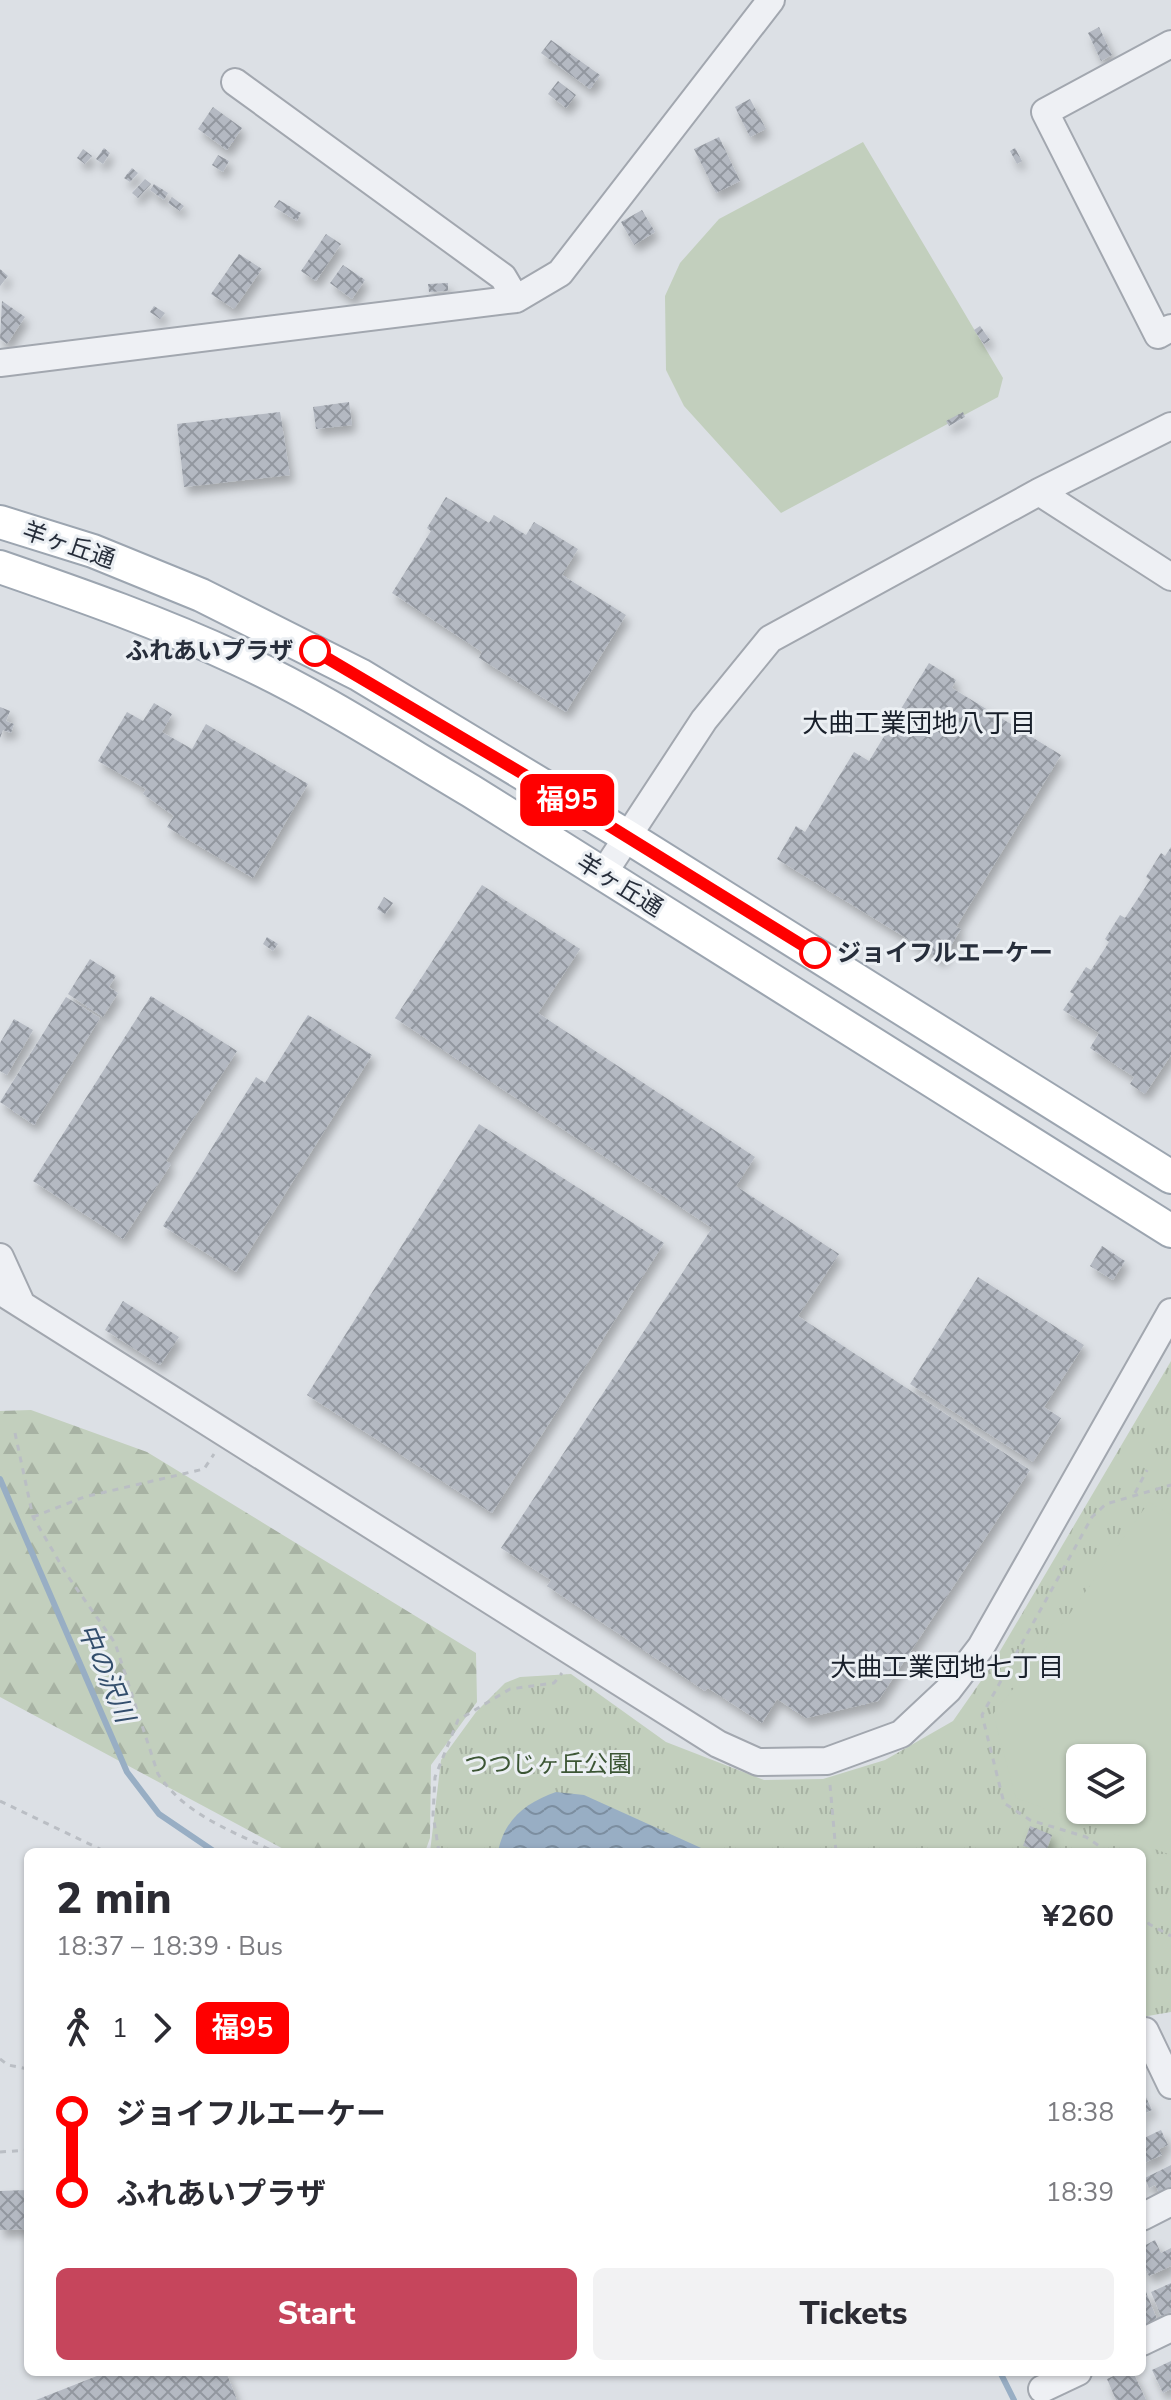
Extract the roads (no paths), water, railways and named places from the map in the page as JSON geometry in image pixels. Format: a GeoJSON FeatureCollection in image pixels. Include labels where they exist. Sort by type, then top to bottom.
{"type":"FeatureCollection","features":[{"type":"Feature","properties":{"kind":"main road","name":"羊ヶ丘通"},"geometry":{"type":"LineString","coordinates":[[0,522],[93,551],[201,595],[360,675],[628,837],[1171,1177]]}},
{"type":"Feature","properties":{"kind":"main road","name":"羊ヶ丘通"},"geometry":{"type":"LineString","coordinates":[[0,567],[136,614],[241,660],[417,758],[1171,1231]]}},
{"type":"Feature","properties":{"kind":"street"},"geometry":{"type":"LineString","coordinates":[[0,363],[516,299],[560,273],[608,216],[771,0]]}},
{"type":"Feature","properties":{"kind":"street"},"geometry":{"type":"LineString","coordinates":[[1171,44],[1045,112],[1158,335],[1171,328]]}},
{"type":"Feature","properties":{"kind":"street"},"geometry":{"type":"LineString","coordinates":[[235,82],[503,277],[516,299]]}},
{"type":"Feature","properties":{"kind":"street"},"geometry":{"type":"LineString","coordinates":[[603,874],[704,720],[770,639],[1039,492],[1171,426]]}},
{"type":"Feature","properties":{"kind":"street"},"geometry":{"type":"LineString","coordinates":[[1039,492],[1171,577]]}},
{"type":"Feature","properties":{"kind":"street"},"geometry":{"type":"LineString","coordinates":[[0,1257],[10,1297],[718,1744],[758,1762],[827,1761],[901,1734],[948,1690],[988,1633],[1171,1312]]}},
{"type":"Feature","properties":{"kind":"street"},"geometry":{"type":"LineString","coordinates":[[1153,2030],[1171,2085]]}},
{"type":"Feature","properties":{"kind":"street"},"geometry":{"type":"LineString","coordinates":[[1146,2215],[1171,2202]]}},
{"type":"Feature","properties":{"kind":"street"},"geometry":{"type":"LineString","coordinates":[[1146,2340],[1171,2328]]}},
{"type":"Feature","properties":{"kind":"street"},"geometry":{"type":"LineString","coordinates":[[1040,2387],[1068,2376]]}},
{"type":"Feature","properties":{"kind":"water"},"geometry":{"type":"Polygon","coordinates":[[[556,1792],[584,1795],[701,1848],[499,1848],[511,1821],[536,1801],[556,1792]]]}},
{"type":"Feature","properties":{"kind":"waterway","name":"中の沢川"},"geometry":{"type":"LineString","coordinates":[[0,1479],[127,1772],[159,1814],[209,1848]]}},
{"type":"Feature","properties":{"kind":"waterway","name":"中の沢川"},"geometry":{"type":"LineString","coordinates":[[1002,2376],[1014,2400]]}},
{"type":"Feature","properties":{"kind":"place","name":"ふれあいプラザ"},"geometry":{"type":"Point","coordinates":[315,651]}},
{"type":"Feature","properties":{"kind":"place","name":"ジョイフルエーケー"},"geometry":{"type":"Point","coordinates":[815,953]}},
{"type":"Feature","properties":{"kind":"district","name":"大曲工業団地八丁目"},"geometry":{"type":"Point","coordinates":[919,723]}},
{"type":"Feature","properties":{"kind":"district","name":"大曲工業団地七丁目"},"geometry":{"type":"Point","coordinates":[947,1667]}},
{"type":"Feature","properties":{"kind":"park label","name":"つつじヶ丘公園"},"geometry":{"type":"Point","coordinates":[548,1764]}}]}
